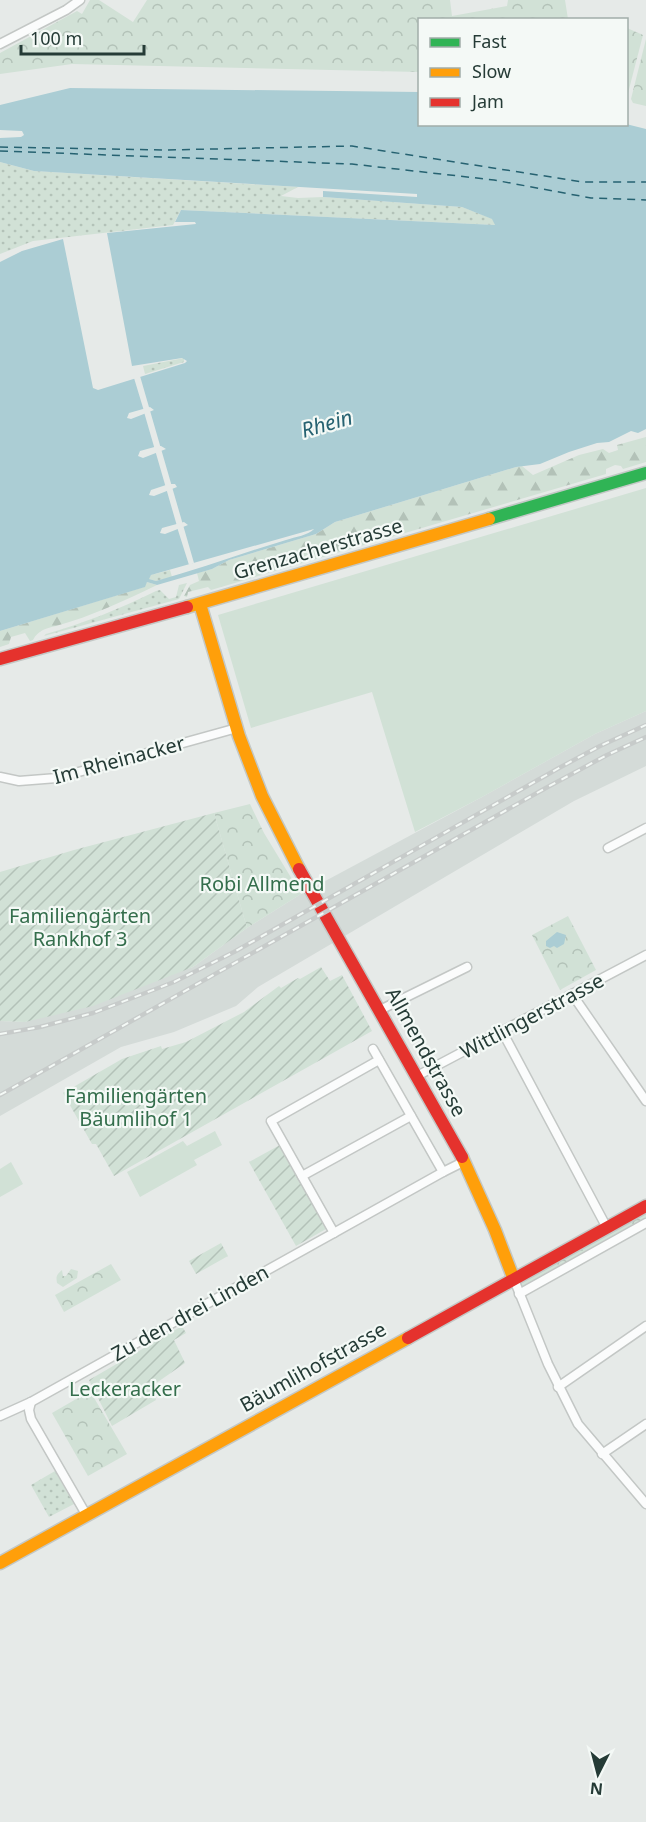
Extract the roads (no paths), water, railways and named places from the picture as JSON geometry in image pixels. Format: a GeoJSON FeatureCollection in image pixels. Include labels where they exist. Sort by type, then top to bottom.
{"type":"FeatureCollection","features":[{"type":"Feature","properties":{"kind":"main road","name":"Grenzacherstrasse"},"geometry":{"type":"LineString","coordinates":[[0,659],[200,604],[646,472]]}},
{"type":"Feature","properties":{"kind":"main road","name":"Allmendstrasse"},"geometry":{"type":"LineString","coordinates":[[200,604],[250,767],[278,830],[459,1151],[495,1230],[513,1278]]}},
{"type":"Feature","properties":{"kind":"main road","name":"Bäumlihofstrasse"},"geometry":{"type":"LineString","coordinates":[[0,1563],[646,1206]]}},
{"type":"Feature","properties":{"kind":"street"},"geometry":{"type":"LineString","coordinates":[[0,44],[66,10],[80,0]]}},
{"type":"Feature","properties":{"kind":"street","name":"Im Rheinacker"},"geometry":{"type":"LineString","coordinates":[[0,777],[19,781],[57,778],[237,728]]}},
{"type":"Feature","properties":{"kind":"street"},"geometry":{"type":"LineString","coordinates":[[608,848],[646,828]]}},
{"type":"Feature","properties":{"kind":"street","name":"Wittlingerstrasse"},"geometry":{"type":"LineString","coordinates":[[417,1076],[646,955]]}},
{"type":"Feature","properties":{"kind":"street"},"geometry":{"type":"LineString","coordinates":[[380,1010],[467,967]]}},
{"type":"Feature","properties":{"kind":"street"},"geometry":{"type":"LineString","coordinates":[[572,994],[646,1101]]}},
{"type":"Feature","properties":{"kind":"street"},"geometry":{"type":"LineString","coordinates":[[502,1031],[607,1228]]}},
{"type":"Feature","properties":{"kind":"street"},"geometry":{"type":"LineString","coordinates":[[373,1049],[443,1172]]}},
{"type":"Feature","properties":{"kind":"street"},"geometry":{"type":"LineString","coordinates":[[334,1233],[271,1121],[379,1060]]}},
{"type":"Feature","properties":{"kind":"street"},"geometry":{"type":"LineString","coordinates":[[302,1176],[411,1116]]}},
{"type":"Feature","properties":{"kind":"street","name":"Zu den drei Linden"},"geometry":{"type":"LineString","coordinates":[[0,1416],[31,1402],[463,1162]]}},
{"type":"Feature","properties":{"kind":"street"},"geometry":{"type":"LineString","coordinates":[[519,1294],[646,1224]]}},
{"type":"Feature","properties":{"kind":"street","name":"Allmendstrasse"},"geometry":{"type":"LineString","coordinates":[[513,1278],[558,1387],[578,1424],[646,1504]]}},
{"type":"Feature","properties":{"kind":"street"},"geometry":{"type":"LineString","coordinates":[[558,1387],[646,1326]]}},
{"type":"Feature","properties":{"kind":"street"},"geometry":{"type":"LineString","coordinates":[[31,1402],[29,1410],[31,1419],[87,1516]]}},
{"type":"Feature","properties":{"kind":"street"},"geometry":{"type":"LineString","coordinates":[[602,1454],[646,1424]]}},
{"type":"Feature","properties":{"kind":"water","name":"Rhein"},"geometry":{"type":"Polygon","coordinates":[[[70,88],[418,92],[418,126],[628,124],[646,129],[646,429],[638,433],[631,431],[609,442],[597,443],[540,464],[516,467],[335,522],[316,534],[229,560],[212,569],[157,585],[147,582],[145,587],[0,631],[0,262],[22,251],[63,239],[93,388],[98,390],[187,361],[182,358],[132,366],[107,233],[196,224],[195,222],[175,222],[181,210],[495,225],[492,219],[462,207],[323,197],[323,191],[417,197],[417,194],[34,171],[0,162],[0,138],[24,135],[22,131],[0,130],[0,105],[70,88]],[[150,407],[129,413],[127,418],[131,419],[154,410],[150,407]],[[158,446],[140,451],[138,456],[143,458],[166,449],[158,446]],[[175,484],[151,490],[149,495],[154,496],[177,487],[175,484]],[[184,522],[162,528],[160,533],[165,534],[188,525],[184,522]],[[314,529],[151,575],[149,579],[156,581],[302,536],[314,529]]]}},
{"type":"Feature","properties":{"kind":"water"},"geometry":{"type":"Polygon","coordinates":[[[557,932],[566,935],[564,944],[557,948],[546,946],[546,941],[557,932]]]}},
{"type":"Feature","properties":{"kind":"railway"},"geometry":{"type":"LineString","coordinates":[[0,1034],[40,1027],[93,1013],[174,982],[234,952],[559,768],[646,725]]}},
{"type":"Feature","properties":{"kind":"railway"},"geometry":{"type":"LineString","coordinates":[[0,1095],[544,789],[646,737]]}},
{"type":"Feature","properties":{"kind":"park label","name":"Robi Allmend"},"geometry":{"type":"Point","coordinates":[262,884]}},
{"type":"Feature","properties":{"kind":"park label","name":"Familiengärten Rankhof 3"},"geometry":{"type":"Point","coordinates":[80,928]}},
{"type":"Feature","properties":{"kind":"park label","name":"Familiengärten Bäumlihof 1"},"geometry":{"type":"Point","coordinates":[136,1108]}},
{"type":"Feature","properties":{"kind":"park label","name":"Leckeracker"},"geometry":{"type":"Point","coordinates":[125,1389]}}]}
